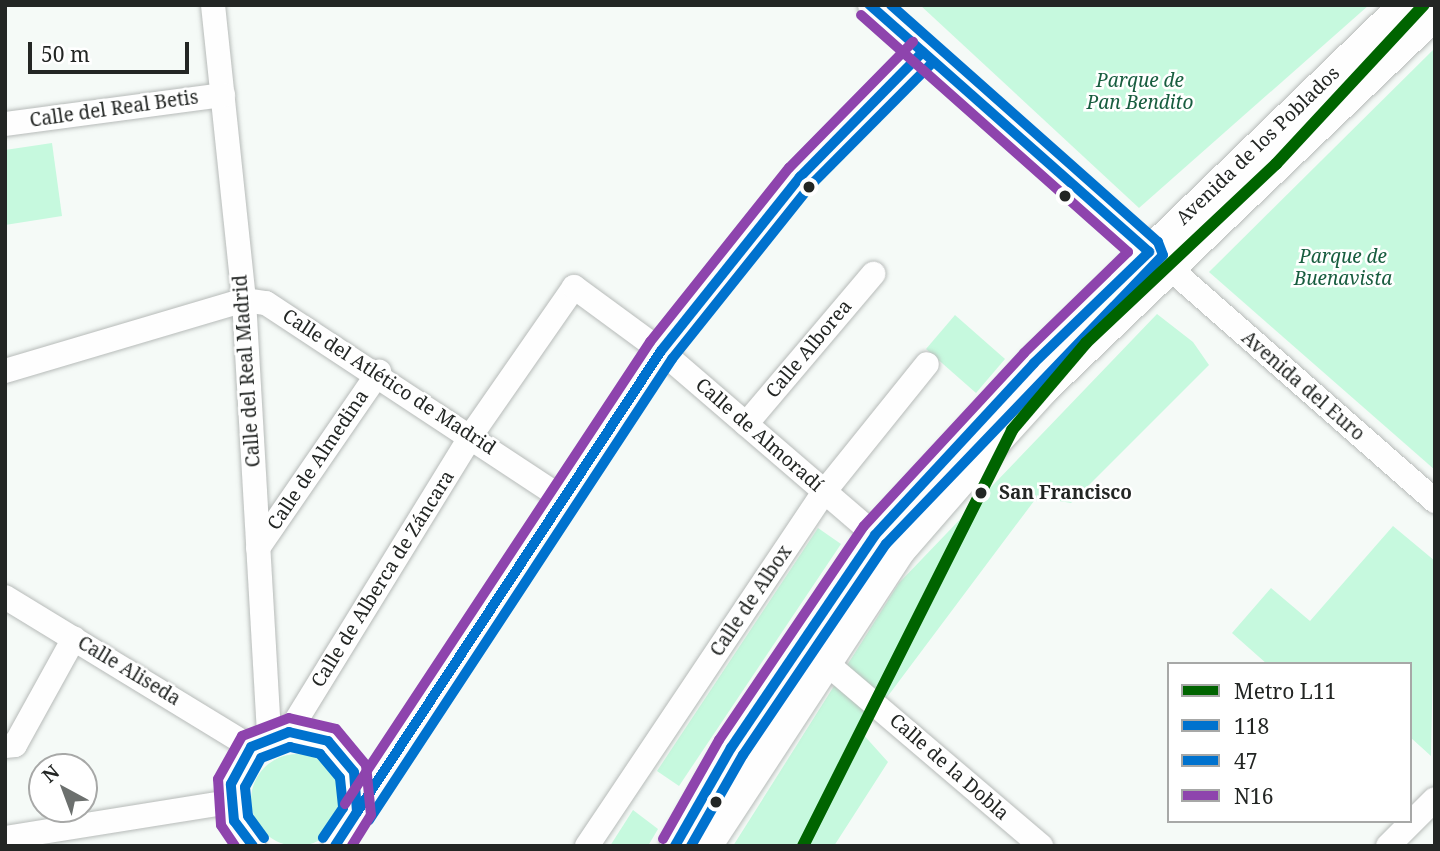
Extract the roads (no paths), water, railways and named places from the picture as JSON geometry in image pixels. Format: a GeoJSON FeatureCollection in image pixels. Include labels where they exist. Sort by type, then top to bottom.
{"type":"FeatureCollection","features":[{"type":"Feature","properties":{"kind":"main road","name":"Avenida de los Poblados"},"geometry":{"type":"LineString","coordinates":[[674,846],[738,737],[875,535],[1014,383],[1404,5]]}},
{"type":"Feature","properties":{"kind":"main road","name":"Avenida de los Poblados"},"geometry":{"type":"LineString","coordinates":[[707,846],[825,662],[901,550],[967,474],[1044,389],[1171,271],[1435,15]]}},
{"type":"Feature","properties":{"kind":"street","name":"Calle del Real Madrid"},"geometry":{"type":"LineString","coordinates":[[213,5],[244,300],[270,739]]}},
{"type":"Feature","properties":{"kind":"street","name":"Avenida del Euro"},"geometry":{"type":"LineString","coordinates":[[870,5],[1435,501]]}},
{"type":"Feature","properties":{"kind":"street"},"geometry":{"type":"LineString","coordinates":[[351,834],[562,498],[661,351],[800,177],[923,52]]}},
{"type":"Feature","properties":{"kind":"street","name":"Calle del Real Betis"},"geometry":{"type":"LineString","coordinates":[[5,124],[223,95]]}},
{"type":"Feature","properties":{"kind":"street","name":"Calle Alborea"},"geometry":{"type":"LineString","coordinates":[[746,424],[873,274]]}},
{"type":"Feature","properties":{"kind":"street","name":"Calle de Almoradí"},"geometry":{"type":"LineString","coordinates":[[574,287],[661,351],[875,535]]}},
{"type":"Feature","properties":{"kind":"street","name":"Calle de Alberca de Záncara"},"geometry":{"type":"LineString","coordinates":[[230,802],[237,766],[270,739],[472,434],[574,287]]}},
{"type":"Feature","properties":{"kind":"street"},"geometry":{"type":"LineString","coordinates":[[5,370],[244,300]]}},
{"type":"Feature","properties":{"kind":"street","name":"Calle del Atlético de Madrid"},"geometry":{"type":"LineString","coordinates":[[244,300],[266,303],[379,372],[562,498]]}},
{"type":"Feature","properties":{"kind":"street","name":"Calle de Albox"},"geometry":{"type":"LineString","coordinates":[[587,846],[824,492],[927,364]]}},
{"type":"Feature","properties":{"kind":"street","name":"Calle de Almedina"},"geometry":{"type":"LineString","coordinates":[[258,548],[379,372]]}},
{"type":"Feature","properties":{"kind":"street","name":"Calle Aliseda"},"geometry":{"type":"LineString","coordinates":[[5,597],[74,638],[270,739],[328,741],[343,755],[354,772],[351,834]]}},
{"type":"Feature","properties":{"kind":"street"},"geometry":{"type":"LineString","coordinates":[[5,746],[15,744],[74,638]]}},
{"type":"Feature","properties":{"kind":"street","name":"Calle de la Dobla"},"geometry":{"type":"LineString","coordinates":[[825,662],[1041,846]]}},
{"type":"Feature","properties":{"kind":"street"},"geometry":{"type":"LineString","coordinates":[[1412,822],[1435,799]]}},
{"type":"Feature","properties":{"kind":"street"},"geometry":{"type":"LineString","coordinates":[[5,838],[67,837],[230,802],[253,846]]}},
{"type":"Feature","properties":{"kind":"street"},"geometry":{"type":"LineString","coordinates":[[1388,846],[1411,823]]}},
{"type":"Feature","properties":{"kind":"metro line","name":"L11"},"geometry":{"type":"LineString","coordinates":[[803,846],[1012,430],[1086,343],[1276,164],[1424,5]]}},
{"type":"Feature","properties":{"kind":"place","name":"San Francisco"},"geometry":{"type":"Point","coordinates":[981,493]}},
{"type":"Feature","properties":{"kind":"park label","name":"Parque de Pan Bendito"},"geometry":{"type":"Point","coordinates":[1140,92]}},
{"type":"Feature","properties":{"kind":"park label","name":"Parque de Buenavista"},"geometry":{"type":"Point","coordinates":[1343,268]}}]}
